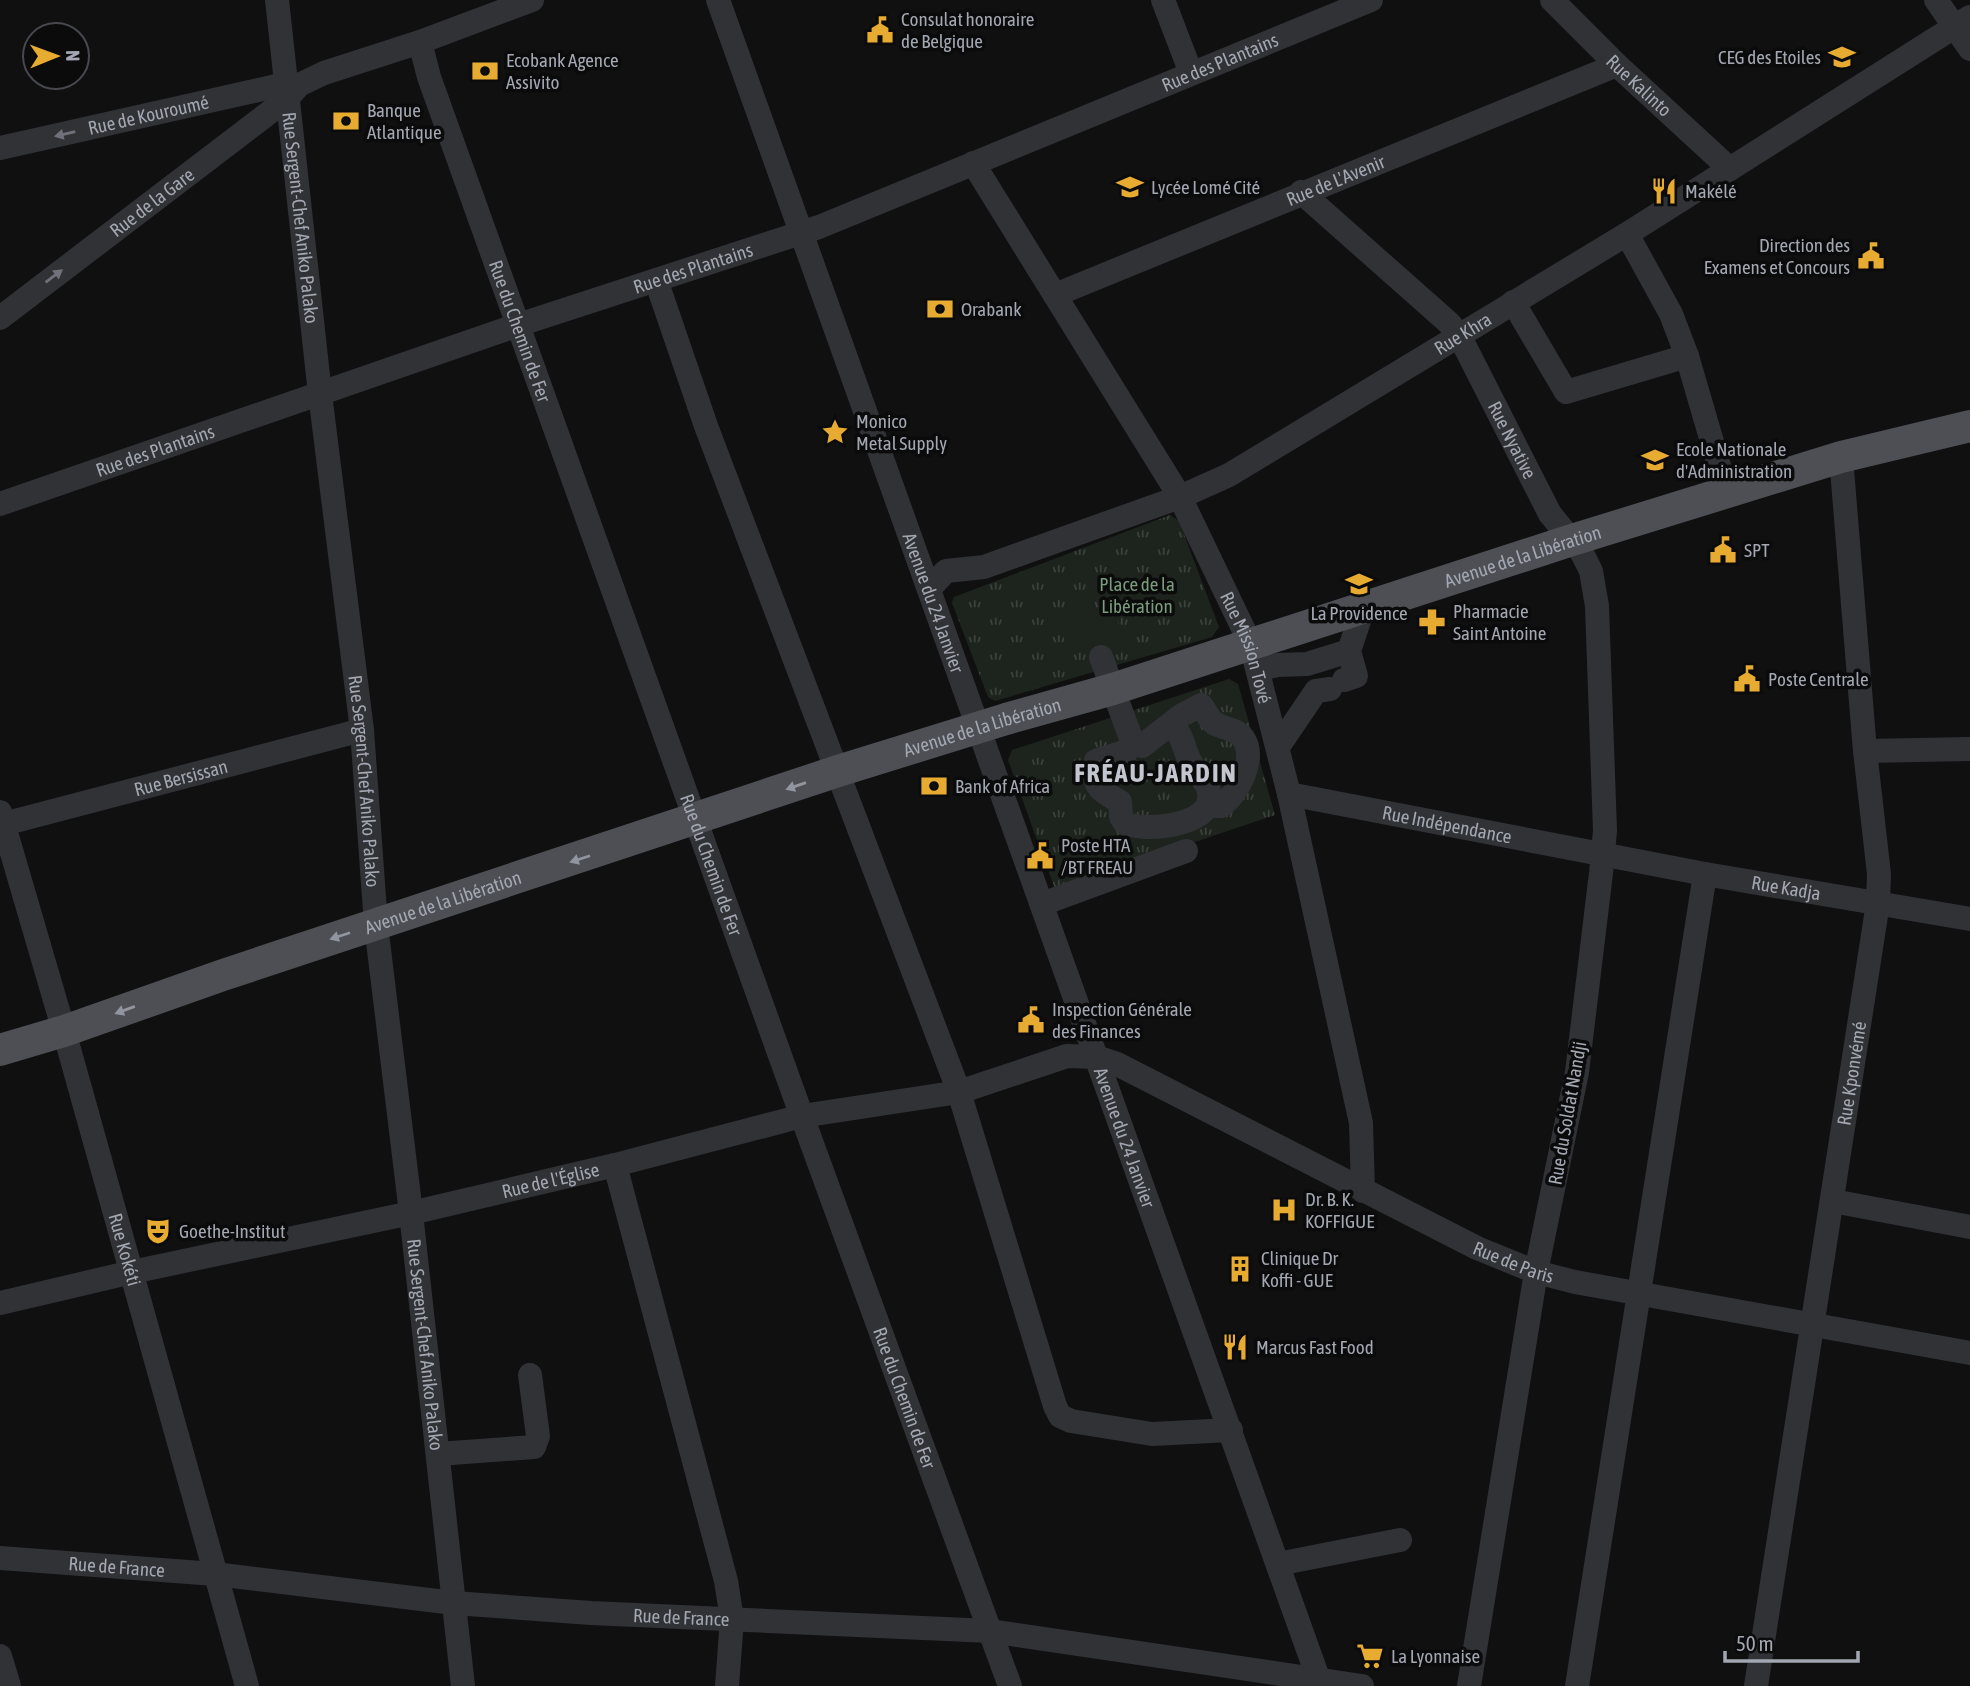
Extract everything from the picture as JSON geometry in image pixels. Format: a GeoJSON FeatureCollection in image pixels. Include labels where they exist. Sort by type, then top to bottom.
{"type":"FeatureCollection","features":[{"type":"Feature","properties":{"kind":"main road","name":"Avenue de la Libération"},"geometry":{"type":"LineString","coordinates":[[0,1050],[64,1031],[223,975],[838,771],[1113,689],[1264,655],[1363,609],[1572,540],[1841,457],[1970,426]]}},
{"type":"Feature","properties":{"kind":"street","name":"Rue Sergent-Chef Aniko Palako"},"geometry":{"type":"LineString","coordinates":[[277,0],[290,89],[320,394],[362,730],[376,925],[463,1686]]}},
{"type":"Feature","properties":{"kind":"street"},"geometry":{"type":"LineString","coordinates":[[290,89],[324,73],[420,42],[532,0]]}},
{"type":"Feature","properties":{"kind":"street","name":"Avenue du 24 Janvier"},"geometry":{"type":"LineString","coordinates":[[718,0],[1320,1684]]}},
{"type":"Feature","properties":{"kind":"street"},"geometry":{"type":"LineString","coordinates":[[1163,0],[1191,73]]}},
{"type":"Feature","properties":{"kind":"street","name":"Rue des Plantains"},"geometry":{"type":"LineString","coordinates":[[0,504],[519,325],[819,227],[1371,0]]}},
{"type":"Feature","properties":{"kind":"street","name":"Rue Kalinto"},"geometry":{"type":"LineString","coordinates":[[1552,0],[1617,65],[1730,169]]}},
{"type":"Feature","properties":{"kind":"street"},"geometry":{"type":"LineString","coordinates":[[1936,0],[1963,21],[1970,49]]}},
{"type":"Feature","properties":{"kind":"street","name":"Rue Khra"},"geometry":{"type":"LineString","coordinates":[[929,589],[946,571],[984,567],[1180,497],[1229,475],[1627,234],[1963,21]]}},
{"type":"Feature","properties":{"kind":"street","name":"Rue du Chemin de Fer"},"geometry":{"type":"LineString","coordinates":[[420,42],[429,77],[1010,1686]]}},
{"type":"Feature","properties":{"kind":"street","name":"Rue de L'Avenir"},"geometry":{"type":"LineString","coordinates":[[1055,295],[1301,192],[1617,65]]}},
{"type":"Feature","properties":{"kind":"street","name":"Rue de Kouroumé"},"geometry":{"type":"LineString","coordinates":[[0,148],[205,102],[290,89]]}},
{"type":"Feature","properties":{"kind":"street","name":"Rue de la Gare"},"geometry":{"type":"LineString","coordinates":[[0,318],[232,141],[290,89]]}},
{"type":"Feature","properties":{"kind":"street"},"geometry":{"type":"LineString","coordinates":[[205,102],[226,105],[236,114],[238,128],[232,141]]}},
{"type":"Feature","properties":{"kind":"street","name":"Rue Mission Tové"},"geometry":{"type":"LineString","coordinates":[[973,163],[1180,497],[1264,655],[1278,747],[1362,1123],[1363,1191]]}},
{"type":"Feature","properties":{"kind":"street","name":"Rue Nyative"},"geometry":{"type":"LineString","coordinates":[[1301,192],[1449,323],[1459,335],[1550,514],[1572,540]]}},
{"type":"Feature","properties":{"kind":"street"},"geometry":{"type":"LineString","coordinates":[[1627,234],[1671,314],[1687,356],[1727,492]]}},
{"type":"Feature","properties":{"kind":"street"},"geometry":{"type":"LineString","coordinates":[[656,279],[706,426],[959,1092],[1055,1406],[1060,1416],[1071,1421],[1152,1434],[1231,1430]]}},
{"type":"Feature","properties":{"kind":"street"},"geometry":{"type":"LineString","coordinates":[[1513,302],[1566,392],[1687,356]]}},
{"type":"Feature","properties":{"kind":"street","name":"Rue Kponvémé"},"geometry":{"type":"LineString","coordinates":[[1756,1686],[1878,903],[1879,874],[1865,751],[1841,457]]}},
{"type":"Feature","properties":{"kind":"street","name":"Rue du Soldat Nandji"},"geometry":{"type":"LineString","coordinates":[[1469,1686],[1536,1272],[1577,1072],[1603,855],[1605,831],[1597,606],[1591,571],[1582,552],[1572,540]]}},
{"type":"Feature","properties":{"kind":"street"},"geometry":{"type":"LineString","coordinates":[[1278,747],[1330,686],[1356,676],[1349,651],[1363,609]]}},
{"type":"Feature","properties":{"kind":"street"},"geometry":{"type":"LineString","coordinates":[[1264,655],[1307,664],[1349,651]]}},
{"type":"Feature","properties":{"kind":"street"},"geometry":{"type":"LineString","coordinates":[[1101,657],[1134,746]]}},
{"type":"Feature","properties":{"kind":"street"},"geometry":{"type":"LineString","coordinates":[[1307,664],[1330,686]]}},
{"type":"Feature","properties":{"kind":"street"},"geometry":{"type":"LineString","coordinates":[[1172,724],[1186,745],[1189,761],[1207,784],[1209,800],[1215,806],[1221,806],[1237,789],[1248,755],[1245,740],[1237,732],[1212,721],[1201,705],[1134,746],[1096,761],[1098,787],[1106,796],[1120,802],[1121,817],[1125,823],[1142,827],[1179,823],[1199,816],[1209,800]]}},
{"type":"Feature","properties":{"kind":"street","name":"Rue Bersissan"},"geometry":{"type":"LineString","coordinates":[[1,821],[362,730]]}},
{"type":"Feature","properties":{"kind":"street"},"geometry":{"type":"LineString","coordinates":[[1865,751],[1970,749]]}},
{"type":"Feature","properties":{"kind":"street","name":"Rue Indépendance"},"geometry":{"type":"LineString","coordinates":[[1289,794],[1603,855]]}},
{"type":"Feature","properties":{"kind":"street","name":"Rue Kokéti"},"geometry":{"type":"LineString","coordinates":[[1,821],[64,1031],[247,1686]]}},
{"type":"Feature","properties":{"kind":"street"},"geometry":{"type":"LineString","coordinates":[[1042,904],[1186,852]]}},
{"type":"Feature","properties":{"kind":"street","name":"Rue Kadja"},"geometry":{"type":"LineString","coordinates":[[1603,855],[1970,919]]}},
{"type":"Feature","properties":{"kind":"street"},"geometry":{"type":"LineString","coordinates":[[1577,1686],[1706,874]]}},
{"type":"Feature","properties":{"kind":"street","name":"Rue de l'Église"},"geometry":{"type":"LineString","coordinates":[[0,1303],[411,1213],[615,1165],[802,1116],[959,1092],[1067,1056],[1096,1057]]}},
{"type":"Feature","properties":{"kind":"street","name":"Rue de Paris"},"geometry":{"type":"LineString","coordinates":[[1096,1057],[1139,1075],[1477,1248],[1536,1272],[1639,1294],[1970,1353]]}},
{"type":"Feature","properties":{"kind":"street"},"geometry":{"type":"LineString","coordinates":[[615,1165],[722,1563],[732,1619],[727,1686]]}},
{"type":"Feature","properties":{"kind":"street"},"geometry":{"type":"LineString","coordinates":[[1833,1201],[1970,1227]]}},
{"type":"Feature","properties":{"kind":"street"},"geometry":{"type":"LineString","coordinates":[[438,1454],[534,1447],[538,1436],[530,1375]]}},
{"type":"Feature","properties":{"kind":"street"},"geometry":{"type":"LineString","coordinates":[[1278,1564],[1400,1540]]}},
{"type":"Feature","properties":{"kind":"street","name":"Rue de France"},"geometry":{"type":"LineString","coordinates":[[0,1558],[215,1574],[454,1604],[989,1631],[1320,1684],[1362,1686]]}},
{"type":"Feature","properties":{"kind":"street"},"geometry":{"type":"LineString","coordinates":[[0,1656],[9,1686]]}},
{"type":"Feature","properties":{"kind":"green space","name":"Place de la Libération"},"geometry":{"type":"Polygon","coordinates":[[[1170,515],[1179,521],[1219,627],[1212,637],[995,701],[988,697],[952,603],[954,597],[1170,515]]]}},
{"type":"Feature","properties":{"kind":"green space"},"geometry":{"type":"Polygon","coordinates":[[[1113,606],[1123,638],[1069,654],[1059,623],[1113,606]]]}},
{"type":"Feature","properties":{"kind":"green space"},"geometry":{"type":"Polygon","coordinates":[[[1229,679],[1238,684],[1275,815],[1055,889],[1008,760],[1012,750],[1229,679]]]}},
{"type":"Feature","properties":{"kind":"place","name":"Consulat honoraire de Belgique"},"geometry":{"type":"Point","coordinates":[880,30]}},
{"type":"Feature","properties":{"kind":"place","name":"CEG des Etoiles"},"geometry":{"type":"Point","coordinates":[1842,57]}},
{"type":"Feature","properties":{"kind":"place","name":"Ecobank Agence Assivito"},"geometry":{"type":"Point","coordinates":[485,71]}},
{"type":"Feature","properties":{"kind":"place","name":"Banque Atlantique"},"geometry":{"type":"Point","coordinates":[346,121]}},
{"type":"Feature","properties":{"kind":"place","name":"Lycée Lomé Cité"},"geometry":{"type":"Point","coordinates":[1130,187]}},
{"type":"Feature","properties":{"kind":"place","name":"Makélé"},"geometry":{"type":"Point","coordinates":[1664,191]}},
{"type":"Feature","properties":{"kind":"place","name":"Direction des Examens et Concours"},"geometry":{"type":"Point","coordinates":[1871,256]}},
{"type":"Feature","properties":{"kind":"place","name":"Orabank"},"geometry":{"type":"Point","coordinates":[940,309]}},
{"type":"Feature","properties":{"kind":"place","name":"Monico Metal Supply"},"geometry":{"type":"Point","coordinates":[835,432]}},
{"type":"Feature","properties":{"kind":"place","name":"Ecole Nationale d'Administration"},"geometry":{"type":"Point","coordinates":[1655,460]}},
{"type":"Feature","properties":{"kind":"place","name":"SPT"},"geometry":{"type":"Point","coordinates":[1723,550]}},
{"type":"Feature","properties":{"kind":"place","name":"La Providence"},"geometry":{"type":"Point","coordinates":[1359,584]}},
{"type":"Feature","properties":{"kind":"place","name":"Pharmacie Saint Antoine"},"geometry":{"type":"Point","coordinates":[1432,622]}},
{"type":"Feature","properties":{"kind":"place","name":"Poste Centrale"},"geometry":{"type":"Point","coordinates":[1747,679]}},
{"type":"Feature","properties":{"kind":"place","name":"Bank of Africa"},"geometry":{"type":"Point","coordinates":[934,786]}},
{"type":"Feature","properties":{"kind":"place","name":"Poste HTA /BT FREAU"},"geometry":{"type":"Point","coordinates":[1040,856]}},
{"type":"Feature","properties":{"kind":"place","name":"Inspection Générale des Finances"},"geometry":{"type":"Point","coordinates":[1031,1020]}},
{"type":"Feature","properties":{"kind":"place","name":"Dr. B. K. KOFFIGUE"},"geometry":{"type":"Point","coordinates":[1284,1210]}},
{"type":"Feature","properties":{"kind":"place","name":"Goethe-Institut"},"geometry":{"type":"Point","coordinates":[158,1231]}},
{"type":"Feature","properties":{"kind":"place","name":"Clinique Dr Koffi - GUE"},"geometry":{"type":"Point","coordinates":[1240,1269]}},
{"type":"Feature","properties":{"kind":"place","name":"Marcus Fast Food"},"geometry":{"type":"Point","coordinates":[1235,1347]}},
{"type":"Feature","properties":{"kind":"place","name":"La Lyonnaise"},"geometry":{"type":"Point","coordinates":[1370,1656]}},
{"type":"Feature","properties":{"kind":"district","name":"FRÉAU-JARDIN"},"geometry":{"type":"Point","coordinates":[1156,773]}}]}
